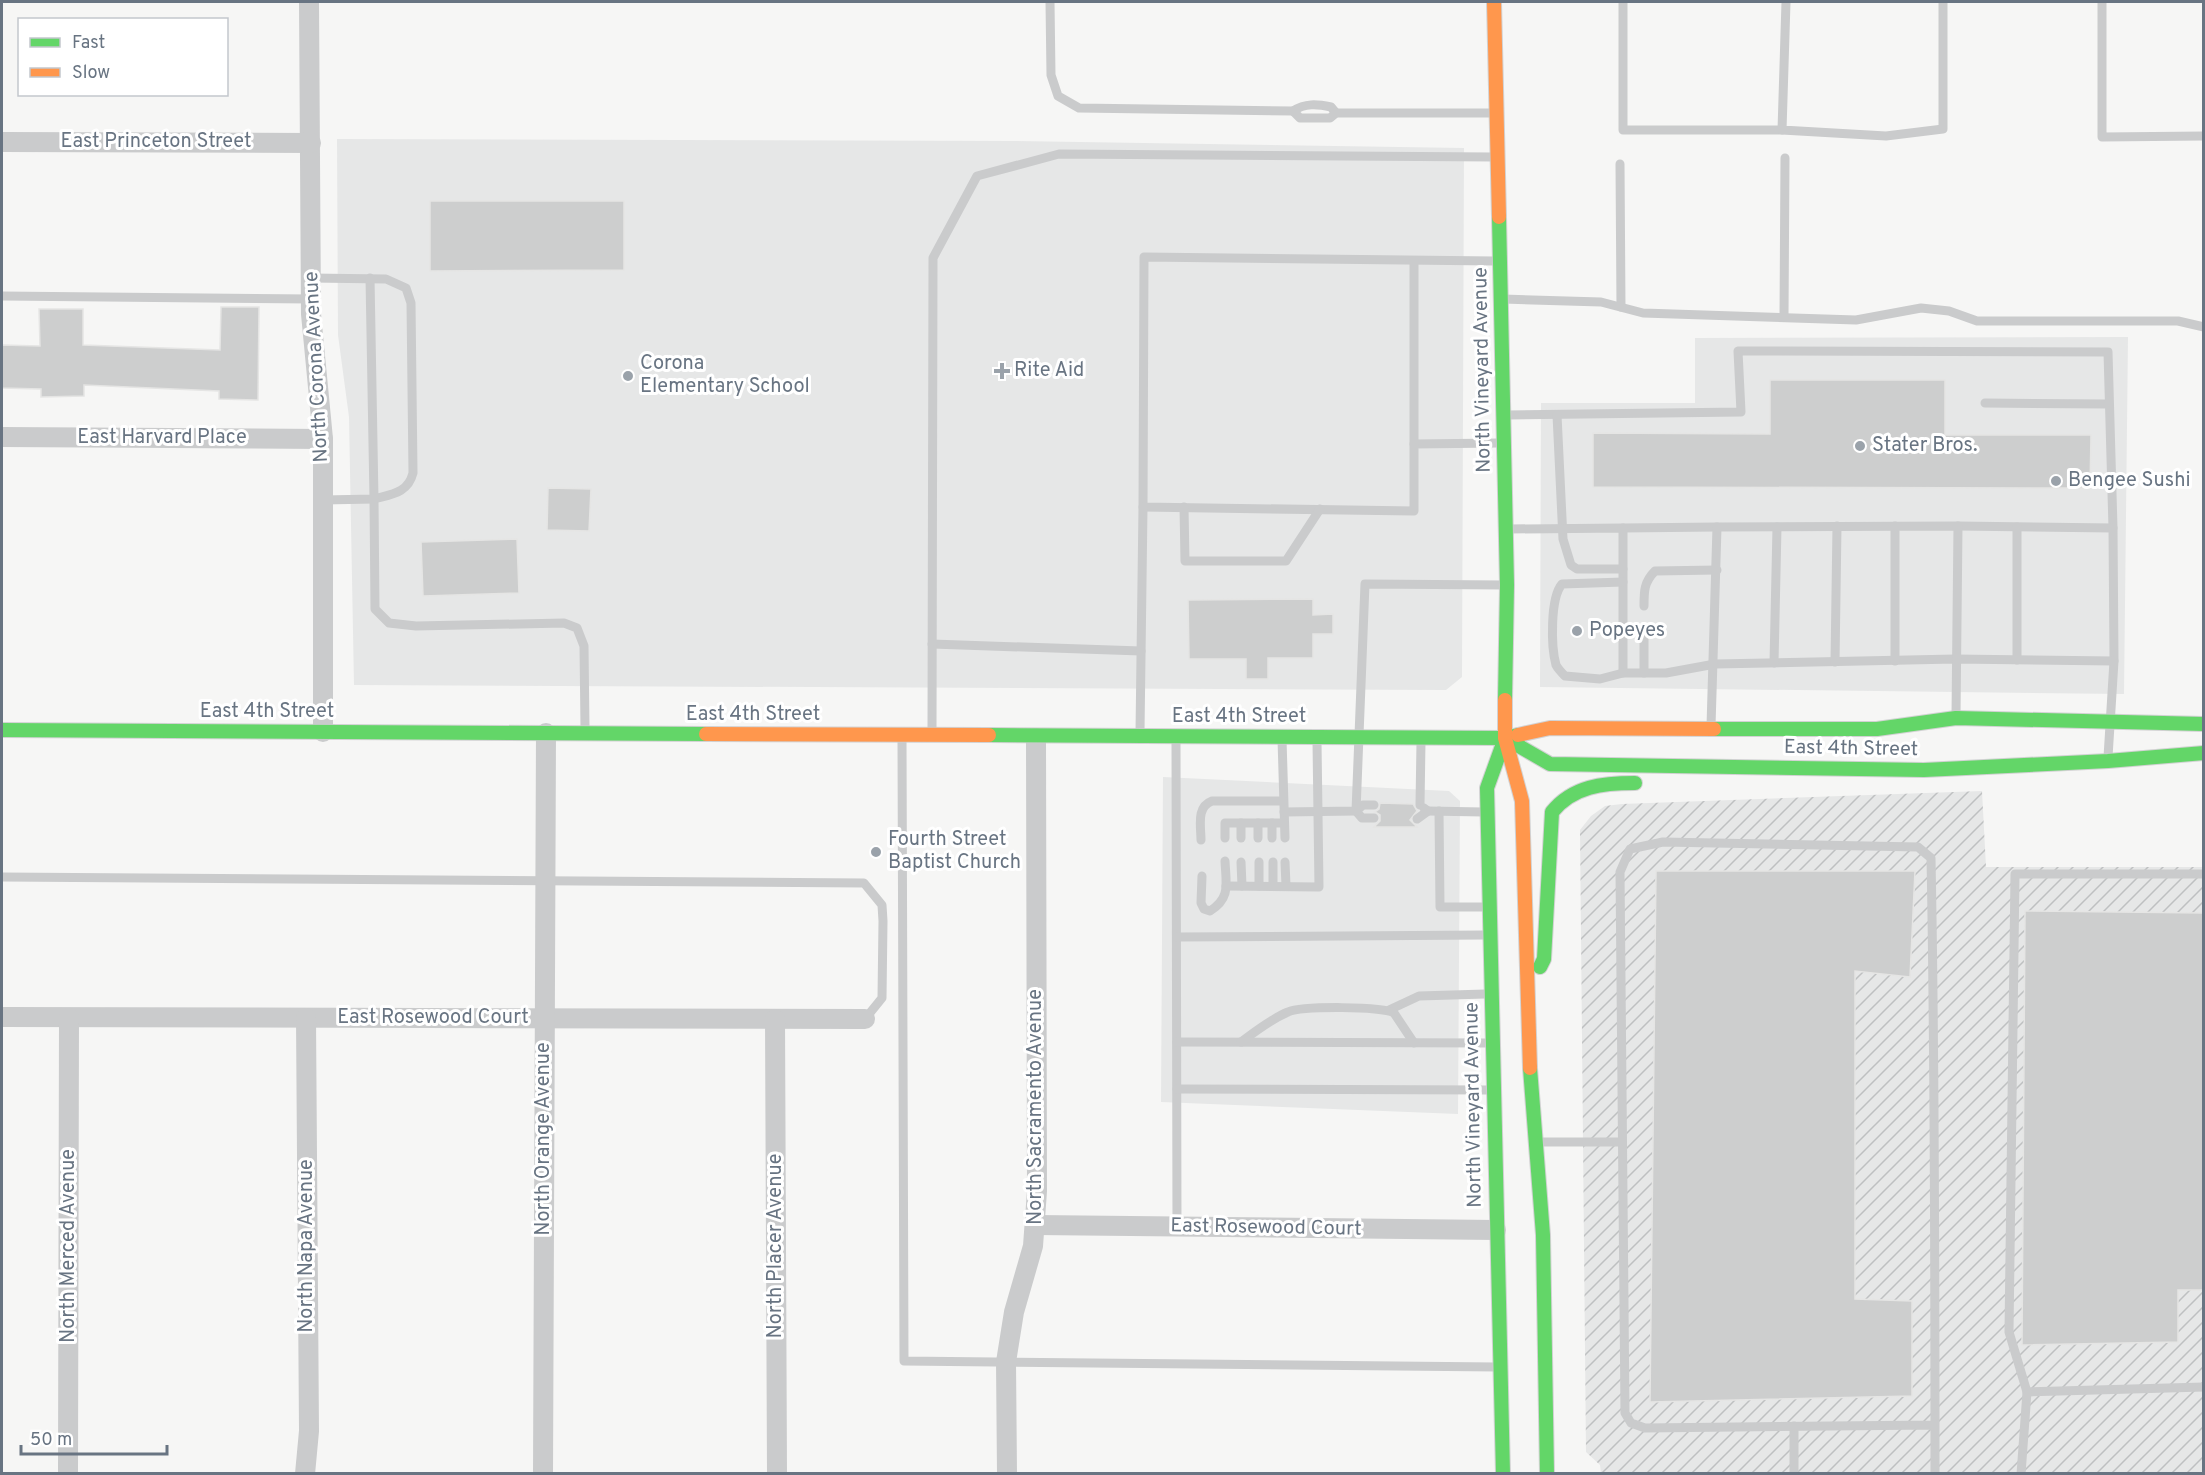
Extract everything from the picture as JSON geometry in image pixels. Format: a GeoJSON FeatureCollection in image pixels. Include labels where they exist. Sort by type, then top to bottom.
{"type":"FeatureCollection","features":[{"type":"Feature","properties":{"kind":"main road","name":"North Vineyard Avenue"},"geometry":{"type":"LineString","coordinates":[[1494,2],[1507,585],[1505,738],[1522,801],[1530,1068],[1543,1236],[1547,1473]]}},
{"type":"Feature","properties":{"kind":"main road","name":"East 4th Street"},"geometry":{"type":"LineString","coordinates":[[2,730],[902,735],[1036,738],[1317,736],[1505,738],[1550,728],[1876,729],[1956,718],[2204,724]]}},
{"type":"Feature","properties":{"kind":"main road","name":"North Vineyard Avenue"},"geometry":{"type":"LineString","coordinates":[[1503,1473],[1491,1090],[1487,788],[1505,738]]}},
{"type":"Feature","properties":{"kind":"main road","name":"East 4th Street"},"geometry":{"type":"LineString","coordinates":[[1505,738],[1550,764],[1894,769],[2108,761],[2204,753]]}},
{"type":"Feature","properties":{"kind":"main road"},"geometry":{"type":"LineString","coordinates":[[1842,783],[1853,783],[1894,769]]}},
{"type":"Feature","properties":{"kind":"main road"},"geometry":{"type":"LineString","coordinates":[[1527,991],[1544,959],[1551,814],[1567,796],[1599,783],[1645,783]]}},
{"type":"Feature","properties":{"kind":"main road"},"geometry":{"type":"LineString","coordinates":[[1491,1043],[1507,1058]]}},
{"type":"Feature","properties":{"kind":"main road"},"geometry":{"type":"LineString","coordinates":[[1527,1206],[1543,1236]]}},
{"type":"Feature","properties":{"kind":"street","name":"North Corona Avenue"},"geometry":{"type":"LineString","coordinates":[[309,2],[311,299],[323,438],[323,732]]}},
{"type":"Feature","properties":{"kind":"street","name":"East Princeton Street"},"geometry":{"type":"LineString","coordinates":[[2,142],[311,143]]}},
{"type":"Feature","properties":{"kind":"street","name":"East Harvard Place"},"geometry":{"type":"LineString","coordinates":[[2,436],[323,438]]}},
{"type":"Feature","properties":{"kind":"street","name":"North Orange Avenue"},"geometry":{"type":"LineString","coordinates":[[543,1473],[546,733]]}},
{"type":"Feature","properties":{"kind":"street","name":"North Sacramento Avenue"},"geometry":{"type":"LineString","coordinates":[[1007,1473],[1006,1362],[1014,1312],[1033,1246],[1036,1225],[1036,738]]}},
{"type":"Feature","properties":{"kind":"street","name":"East Rosewood Court"},"geometry":{"type":"LineString","coordinates":[[2,1017],[865,1019]]}},
{"type":"Feature","properties":{"kind":"street","name":"North Napa Avenue"},"geometry":{"type":"LineString","coordinates":[[306,1017],[309,1431],[306,1473]]}},
{"type":"Feature","properties":{"kind":"street","name":"North Merced Avenue"},"geometry":{"type":"LineString","coordinates":[[68,1473],[69,1018]]}},
{"type":"Feature","properties":{"kind":"street","name":"North Placer Avenue"},"geometry":{"type":"LineString","coordinates":[[775,1019],[777,1473]]}},
{"type":"Feature","properties":{"kind":"street","name":"East Rosewood Court"},"geometry":{"type":"LineString","coordinates":[[1036,1225],[1496,1230]]}},
{"type":"Feature","properties":{"kind":"lane"},"geometry":{"type":"LineString","coordinates":[[1050,2],[1051,75],[1058,96],[1079,108],[1293,111],[1300,117],[1330,117],[1336,113],[1497,113]]}},
{"type":"Feature","properties":{"kind":"lane"},"geometry":{"type":"LineString","coordinates":[[1623,2],[1623,130],[1782,130],[1886,136],[1943,129],[1943,2]]}},
{"type":"Feature","properties":{"kind":"lane"},"geometry":{"type":"LineString","coordinates":[[1782,130],[1786,2]]}},
{"type":"Feature","properties":{"kind":"lane"},"geometry":{"type":"LineString","coordinates":[[2102,2],[2102,137],[2204,136]]}},
{"type":"Feature","properties":{"kind":"lane"},"geometry":{"type":"LineString","coordinates":[[932,736],[933,258],[978,176],[1059,154],[1498,157]]}},
{"type":"Feature","properties":{"kind":"lane"},"geometry":{"type":"LineString","coordinates":[[1784,317],[1785,158]]}},
{"type":"Feature","properties":{"kind":"lane"},"geometry":{"type":"LineString","coordinates":[[1620,164],[1621,307]]}},
{"type":"Feature","properties":{"kind":"lane"},"geometry":{"type":"LineString","coordinates":[[1140,737],[1144,257],[1500,261]]}},
{"type":"Feature","properties":{"kind":"lane"},"geometry":{"type":"LineString","coordinates":[[1143,507],[1414,510],[1414,261]]}},
{"type":"Feature","properties":{"kind":"lane"},"geometry":{"type":"LineString","coordinates":[[311,278],[386,279],[406,288],[411,303],[413,473],[407,488],[374,499],[323,500]]}},
{"type":"Feature","properties":{"kind":"lane"},"geometry":{"type":"LineString","coordinates":[[370,278],[374,598],[379,616],[389,623],[416,626],[564,623],[577,628],[584,646],[585,734]]}},
{"type":"Feature","properties":{"kind":"lane"},"geometry":{"type":"LineString","coordinates":[[2,296],[311,299]]}},
{"type":"Feature","properties":{"kind":"lane"},"geometry":{"type":"LineString","coordinates":[[1501,299],[1601,302],[1643,313],[1856,320],[1921,308],[1949,311],[1977,321],[2178,321],[2204,327]]}},
{"type":"Feature","properties":{"kind":"lane"},"geometry":{"type":"LineString","coordinates":[[1503,415],[1741,412],[1738,351],[2108,352],[2114,661],[2108,761]]}},
{"type":"Feature","properties":{"kind":"lane"},"geometry":{"type":"LineString","coordinates":[[1985,403],[2108,404]]}},
{"type":"Feature","properties":{"kind":"lane"},"geometry":{"type":"LineString","coordinates":[[1557,415],[1562,529],[1565,550],[1571,565],[1577,569],[1623,569]]}},
{"type":"Feature","properties":{"kind":"lane"},"geometry":{"type":"LineString","coordinates":[[1414,444],[1504,443]]}},
{"type":"Feature","properties":{"kind":"lane"},"geometry":{"type":"LineString","coordinates":[[1184,507],[1185,561],[1287,561],[1320,509]]}},
{"type":"Feature","properties":{"kind":"lane"},"geometry":{"type":"LineString","coordinates":[[1506,529],[1837,526],[2113,528]]}},
{"type":"Feature","properties":{"kind":"lane"},"geometry":{"type":"LineString","coordinates":[[1835,662],[1837,526]]}},
{"type":"Feature","properties":{"kind":"lane"},"geometry":{"type":"LineString","coordinates":[[1894,661],[1895,526]]}},
{"type":"Feature","properties":{"kind":"lane"},"geometry":{"type":"LineString","coordinates":[[1956,718],[1958,526]]}},
{"type":"Feature","properties":{"kind":"lane"},"geometry":{"type":"LineString","coordinates":[[1711,728],[1717,527]]}},
{"type":"Feature","properties":{"kind":"lane"},"geometry":{"type":"LineString","coordinates":[[1774,663],[1777,527]]}},
{"type":"Feature","properties":{"kind":"lane"},"geometry":{"type":"LineString","coordinates":[[2017,527],[2017,660]]}},
{"type":"Feature","properties":{"kind":"lane"},"geometry":{"type":"LineString","coordinates":[[1623,528],[1623,673]]}},
{"type":"Feature","properties":{"kind":"lane"},"geometry":{"type":"LineString","coordinates":[[1644,606],[1644,589],[1648,579],[1655,571],[1717,570]]}},
{"type":"Feature","properties":{"kind":"lane"},"geometry":{"type":"LineString","coordinates":[[1623,582],[1562,584],[1554,596],[1557,667],[1565,676],[1600,679],[1623,673],[1666,673],[1714,664],[1955,659],[2114,661]]}},
{"type":"Feature","properties":{"kind":"lane"},"geometry":{"type":"LineString","coordinates":[[1374,818],[1362,818],[1356,811],[1361,736],[1365,584],[1507,585]]}},
{"type":"Feature","properties":{"kind":"lane"},"geometry":{"type":"LineString","coordinates":[[1644,628],[1644,673]]}},
{"type":"Feature","properties":{"kind":"lane"},"geometry":{"type":"LineString","coordinates":[[932,644],[1141,651]]}},
{"type":"Feature","properties":{"kind":"lane"},"geometry":{"type":"LineString","coordinates":[[902,735],[904,1361],[1500,1367]]}},
{"type":"Feature","properties":{"kind":"lane"},"geometry":{"type":"LineString","coordinates":[[1226,886],[1319,887],[1317,736]]}},
{"type":"Feature","properties":{"kind":"lane"},"geometry":{"type":"LineString","coordinates":[[1417,819],[1422,807],[1421,736]]}},
{"type":"Feature","properties":{"kind":"lane"},"geometry":{"type":"LineString","coordinates":[[1176,737],[1177,1227]]}},
{"type":"Feature","properties":{"kind":"lane"},"geometry":{"type":"LineString","coordinates":[[1282,737],[1285,838]]}},
{"type":"Feature","properties":{"kind":"lane"},"geometry":{"type":"LineString","coordinates":[[1201,840],[1201,810],[1204,804],[1212,801],[1283,801]]}},
{"type":"Feature","properties":{"kind":"lane"},"geometry":{"type":"LineString","coordinates":[[1284,812],[1356,811],[1363,805],[1374,805]]}},
{"type":"Feature","properties":{"kind":"lane"},"geometry":{"type":"LineString","coordinates":[[1422,807],[1439,812],[1487,812]]}},
{"type":"Feature","properties":{"kind":"lane"},"geometry":{"type":"LineString","coordinates":[[1439,812],[1440,907],[1489,907]]}},
{"type":"Feature","properties":{"kind":"lane"},"geometry":{"type":"LineString","coordinates":[[1225,838],[1225,823],[1284,823]]}},
{"type":"Feature","properties":{"kind":"lane"},"geometry":{"type":"LineString","coordinates":[[1241,823],[1241,838]]}},
{"type":"Feature","properties":{"kind":"lane"},"geometry":{"type":"LineString","coordinates":[[1258,823],[1258,838]]}},
{"type":"Feature","properties":{"kind":"lane"},"geometry":{"type":"LineString","coordinates":[[1272,823],[1272,838]]}},
{"type":"Feature","properties":{"kind":"lane"},"geometry":{"type":"LineString","coordinates":[[1935,1425],[1646,1428],[1631,1423],[1625,1413],[1620,872],[1630,849],[1663,842],[1918,847],[1931,858],[1935,1425],[1935,1473]]}},
{"type":"Feature","properties":{"kind":"lane"},"geometry":{"type":"LineString","coordinates":[[1202,876],[1201,903],[1204,909],[1210,911],[1221,904],[1226,897],[1226,861]]}},
{"type":"Feature","properties":{"kind":"lane"},"geometry":{"type":"LineString","coordinates":[[1241,862],[1242,886]]}},
{"type":"Feature","properties":{"kind":"lane"},"geometry":{"type":"LineString","coordinates":[[1259,862],[1259,886]]}},
{"type":"Feature","properties":{"kind":"lane"},"geometry":{"type":"LineString","coordinates":[[1272,862],[1273,886]]}},
{"type":"Feature","properties":{"kind":"lane"},"geometry":{"type":"LineString","coordinates":[[1285,862],[1286,886]]}},
{"type":"Feature","properties":{"kind":"lane"},"geometry":{"type":"LineString","coordinates":[[2021,1473],[2026,1392],[2009,1332],[2015,874],[2204,874]]}},
{"type":"Feature","properties":{"kind":"lane"},"geometry":{"type":"LineString","coordinates":[[2,877],[864,883],[882,905],[883,921],[882,998],[865,1019]]}},
{"type":"Feature","properties":{"kind":"lane"},"geometry":{"type":"LineString","coordinates":[[1177,937],[1490,935]]}},
{"type":"Feature","properties":{"kind":"lane"},"geometry":{"type":"LineString","coordinates":[[1240,1042],[1276,1017],[1296,1010],[1389,1010],[1419,996],[1490,994]]}},
{"type":"Feature","properties":{"kind":"lane"},"geometry":{"type":"LineString","coordinates":[[1389,1010],[1414,1043]]}},
{"type":"Feature","properties":{"kind":"lane"},"geometry":{"type":"LineString","coordinates":[[1177,1042],[1491,1043]]}},
{"type":"Feature","properties":{"kind":"lane"},"geometry":{"type":"LineString","coordinates":[[1177,1089],[1491,1090]]}},
{"type":"Feature","properties":{"kind":"lane"},"geometry":{"type":"LineString","coordinates":[[1537,1142],[1622,1142]]}},
{"type":"Feature","properties":{"kind":"lane"},"geometry":{"type":"LineString","coordinates":[[2026,1392],[2204,1387]]}},
{"type":"Feature","properties":{"kind":"lane"},"geometry":{"type":"LineString","coordinates":[[1794,1426],[1794,1473]]}},
{"type":"Feature","properties":{"kind":"shaded area"},"geometry":{"type":"Polygon","coordinates":[[[337,139],[1012,141],[1464,148],[1462,677],[1446,690],[354,685],[349,417],[338,335],[337,139]]]}},
{"type":"Feature","properties":{"kind":"shaded area"},"geometry":{"type":"Polygon","coordinates":[[[2128,337],[2124,694],[1540,687],[1541,403],[1695,403],[1695,338],[2128,337]]]}},
{"type":"Feature","properties":{"kind":"shaded area"},"geometry":{"type":"Polygon","coordinates":[[[1163,777],[1449,791],[1460,801],[1458,1114],[1161,1102],[1163,777]]]}},
{"type":"Feature","properties":{"kind":"shaded area"},"geometry":{"type":"Polygon","coordinates":[[[1982,791],[1986,867],[2203,867],[2203,1473],[1601,1473],[1600,1465],[1586,1452],[1580,830],[1591,816],[1605,806],[1622,804],[1982,791]]]}},
{"type":"Feature","properties":{"kind":"building"},"geometry":{"type":"Polygon","coordinates":[[[430,201],[624,201],[624,270],[430,271],[430,201]]]}},
{"type":"Feature","properties":{"kind":"building"},"geometry":{"type":"Polygon","coordinates":[[[221,307],[259,307],[258,400],[219,399],[219,391],[84,385],[84,396],[41,397],[41,389],[2,388],[2,345],[40,346],[39,309],[83,309],[83,345],[220,350],[221,307]]]}},
{"type":"Feature","properties":{"kind":"building"},"geometry":{"type":"Polygon","coordinates":[[[1770,380],[1945,380],[1945,435],[2091,435],[2090,488],[1593,487],[1593,433],[1770,434],[1770,380]]]}},
{"type":"Feature","properties":{"kind":"building"},"geometry":{"type":"Polygon","coordinates":[[[548,488],[591,489],[589,531],[547,530],[548,488]]]}},
{"type":"Feature","properties":{"kind":"building"},"geometry":{"type":"Polygon","coordinates":[[[517,539],[519,593],[423,596],[421,542],[517,539]]]}},
{"type":"Feature","properties":{"kind":"building"},"geometry":{"type":"Polygon","coordinates":[[[1313,599],[1313,615],[1333,614],[1333,634],[1313,634],[1313,658],[1268,658],[1268,679],[1246,679],[1246,659],[1189,659],[1188,600],[1313,599]]]}},
{"type":"Feature","properties":{"kind":"building"},"geometry":{"type":"Polygon","coordinates":[[[1380,803],[1413,804],[1417,811],[1410,820],[1417,827],[1374,827],[1380,821],[1380,815],[1375,812],[1379,809],[1380,803]]]}},
{"type":"Feature","properties":{"kind":"building"},"geometry":{"type":"Polygon","coordinates":[[[1656,871],[1915,871],[1910,977],[1855,971],[1855,1299],[1912,1301],[1912,1396],[1650,1402],[1656,871]]]}},
{"type":"Feature","properties":{"kind":"building"},"geometry":{"type":"Polygon","coordinates":[[[2025,911],[2204,913],[2204,1290],[2178,1290],[2178,1342],[2022,1345],[2025,911]]]}},
{"type":"Feature","properties":{"kind":"traffic: fast"},"geometry":{"type":"LineString","coordinates":[[1499,217],[1507,585],[1505,700]]}},
{"type":"Feature","properties":{"kind":"traffic: fast"},"geometry":{"type":"LineString","coordinates":[[1714,729],[1877,729],[1956,718],[2204,724]]}},
{"type":"Feature","properties":{"kind":"traffic: fast"},"geometry":{"type":"LineString","coordinates":[[2,730],[706,734]]}},
{"type":"Feature","properties":{"kind":"traffic: fast"},"geometry":{"type":"LineString","coordinates":[[989,735],[1505,738],[1518,735]]}},
{"type":"Feature","properties":{"kind":"traffic: fast"},"geometry":{"type":"LineString","coordinates":[[1505,738],[1550,764],[1924,770],[2108,761],[2204,753]]}},
{"type":"Feature","properties":{"kind":"traffic: fast"},"geometry":{"type":"LineString","coordinates":[[1503,1474],[1487,788],[1505,738]]}},
{"type":"Feature","properties":{"kind":"traffic: fast"},"geometry":{"type":"LineString","coordinates":[[1540,967],[1544,959],[1552,812],[1560,803],[1579,791],[1600,785],[1635,783]]}},
{"type":"Feature","properties":{"kind":"traffic: fast"},"geometry":{"type":"LineString","coordinates":[[1530,1068],[1543,1235],[1547,1474]]}},
{"type":"Feature","properties":{"kind":"traffic: slow"},"geometry":{"type":"LineString","coordinates":[[1494,2],[1499,217]]}},
{"type":"Feature","properties":{"kind":"traffic: slow"},"geometry":{"type":"LineString","coordinates":[[1505,700],[1505,738],[1522,801],[1530,1068]]}},
{"type":"Feature","properties":{"kind":"traffic: slow"},"geometry":{"type":"LineString","coordinates":[[1518,735],[1550,728],[1714,729]]}},
{"type":"Feature","properties":{"kind":"traffic: slow"},"geometry":{"type":"LineString","coordinates":[[706,734],[989,735]]}},
{"type":"Feature","properties":{"kind":"place","name":"Rite Aid"},"geometry":{"type":"Point","coordinates":[1002,371]}},
{"type":"Feature","properties":{"kind":"place","name":"Corona Elementary School"},"geometry":{"type":"Point","coordinates":[628,376]}},
{"type":"Feature","properties":{"kind":"place","name":"Stater Bros."},"geometry":{"type":"Point","coordinates":[1860,446]}},
{"type":"Feature","properties":{"kind":"place","name":"Bengee Sushi"},"geometry":{"type":"Point","coordinates":[2056,481]}},
{"type":"Feature","properties":{"kind":"place","name":"Popeyes"},"geometry":{"type":"Point","coordinates":[1577,631]}},
{"type":"Feature","properties":{"kind":"place","name":"Fourth Street Baptist Church"},"geometry":{"type":"Point","coordinates":[876,852]}}]}
